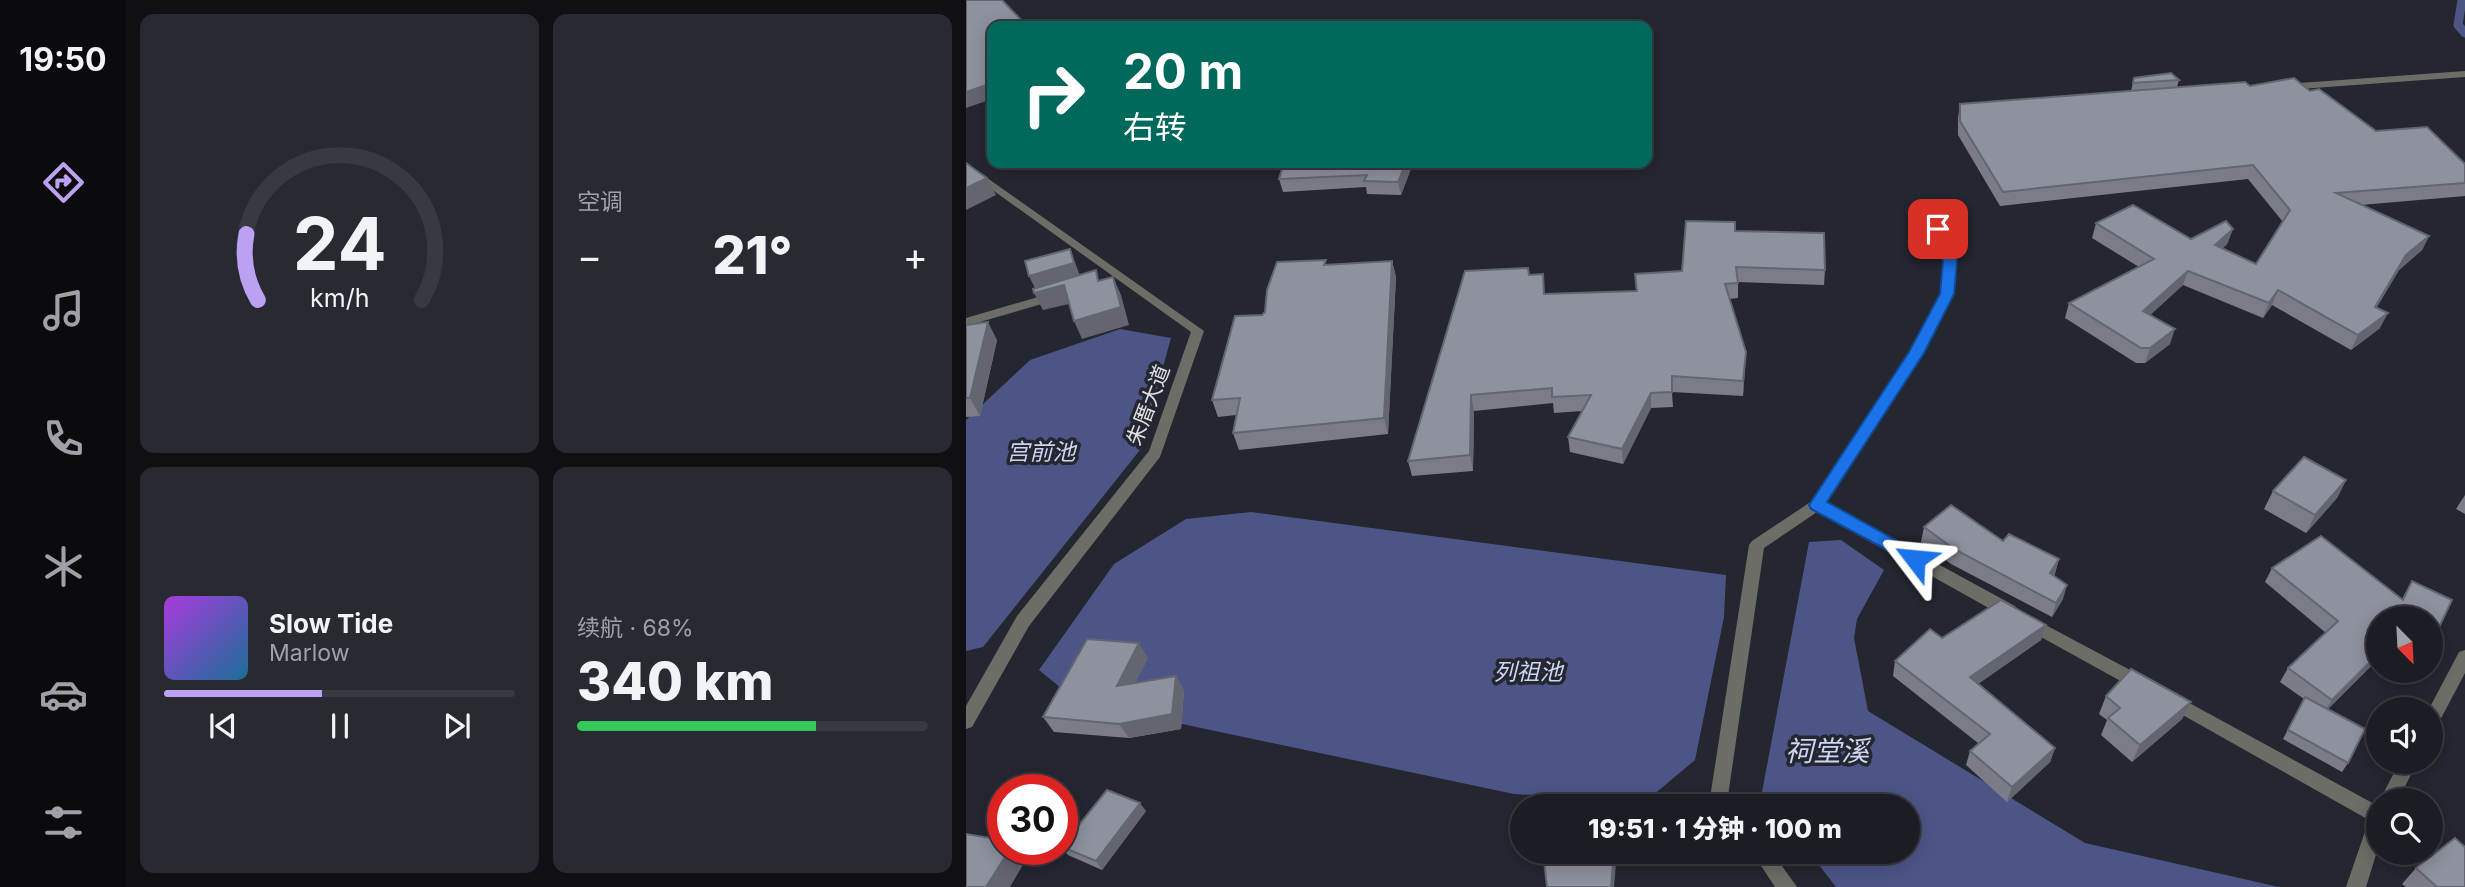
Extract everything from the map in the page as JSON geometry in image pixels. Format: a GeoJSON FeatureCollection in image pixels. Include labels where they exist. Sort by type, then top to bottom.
{"type":"FeatureCollection","features":[{"type":"Feature","properties":{"kind":"street"},"geometry":{"type":"LineString","coordinates":[[2273,87],[2465,74]]}},
{"type":"Feature","properties":{"kind":"street","name":"朱厝大道"},"geometry":{"type":"LineString","coordinates":[[966,166],[1115,278],[1198,331],[1155,453],[1023,621],[966,722]]}},
{"type":"Feature","properties":{"kind":"street"},"geometry":{"type":"LineString","coordinates":[[1720,794],[1757,545],[1817,505],[1916,353],[1947,294],[1950,261],[1938,229]]}},
{"type":"Feature","properties":{"kind":"street"},"geometry":{"type":"LineString","coordinates":[[966,322],[1069,292]]}},
{"type":"Feature","properties":{"kind":"street"},"geometry":{"type":"LineString","coordinates":[[1817,505],[2366,808]]}},
{"type":"Feature","properties":{"kind":"street"},"geometry":{"type":"LineString","coordinates":[[2443,698],[2465,657]]}},
{"type":"Feature","properties":{"kind":"street"},"geometry":{"type":"LineString","coordinates":[[2356,887],[2366,857]]}},
{"type":"Feature","properties":{"kind":"street"},"geometry":{"type":"LineString","coordinates":[[1770,864],[1787,887]]}},
{"type":"Feature","properties":{"kind":"water","name":"宫前池"},"geometry":{"type":"Polygon","coordinates":[[[1120,329],[1171,338],[1140,450],[983,647],[966,651],[966,420],[1030,360],[1120,329]]]}},
{"type":"Feature","properties":{"kind":"water","name":"列祖池"},"geometry":{"type":"Polygon","coordinates":[[[1251,512],[1726,575],[1724,617],[1695,760],[1654,794],[1514,794],[1078,702],[1039,670],[1114,564],[1186,519],[1251,512]]]}},
{"type":"Feature","properties":{"kind":"water","name":"祠堂溪"},"geometry":{"type":"Polygon","coordinates":[[[1841,540],[1884,570],[1857,619],[1854,638],[1868,711],[2085,843],[2279,887],[1836,887],[1818,864],[1920,864],[1920,794],[1762,792],[1809,542],[1841,540]]]}},
{"type":"Feature","properties":{"kind":"building"},"geometry":{"type":"Polygon","coordinates":[[[966,0],[1002,0],[1022,21],[987,21],[987,85],[966,92],[966,0]]]}},
{"type":"Feature","properties":{"kind":"building"},"geometry":{"type":"Polygon","coordinates":[[[2171,73],[2179,80],[2133,83],[2134,78],[2171,73]]]}},
{"type":"Feature","properties":{"kind":"building"},"geometry":{"type":"Polygon","coordinates":[[[2294,78],[2310,91],[2319,89],[2376,131],[2427,127],[2465,164],[2465,183],[2336,193],[2429,236],[2406,255],[2375,307],[2388,313],[2358,335],[2278,290],[2269,303],[2188,271],[2143,311],[2175,329],[2150,348],[2141,348],[2069,303],[2154,259],[2096,223],[2133,205],[2191,239],[2226,221],[2233,229],[2215,245],[2256,264],[2290,210],[2253,165],[2003,192],[1960,121],[1960,104],[2245,82],[2250,86],[2294,78]]]}},
{"type":"Feature","properties":{"kind":"building"},"geometry":{"type":"Polygon","coordinates":[[[966,163],[987,178],[966,188],[966,163]]]}},
{"type":"Feature","properties":{"kind":"building"},"geometry":{"type":"Polygon","coordinates":[[[1282,168],[1404,168],[1398,182],[1364,181],[1367,175],[1279,179],[1282,168]]]}},
{"type":"Feature","properties":{"kind":"building"},"geometry":{"type":"Polygon","coordinates":[[[1686,221],[1735,222],[1735,231],[1824,233],[1825,270],[1736,267],[1738,283],[1725,284],[1746,352],[1743,381],[1672,376],[1672,392],[1651,393],[1622,449],[1568,437],[1591,395],[1552,397],[1552,388],[1471,395],[1470,455],[1408,461],[1465,271],[1528,268],[1529,275],[1543,274],[1544,294],[1637,291],[1635,274],[1682,271],[1686,221]]]}},
{"type":"Feature","properties":{"kind":"building"},"geometry":{"type":"Polygon","coordinates":[[[1070,249],[1074,263],[1029,276],[1025,261],[1070,249]]]}},
{"type":"Feature","properties":{"kind":"building"},"geometry":{"type":"Polygon","coordinates":[[[1326,260],[1324,265],[1392,261],[1384,418],[1233,433],[1240,398],[1212,400],[1235,316],[1262,315],[1265,312],[1267,290],[1277,262],[1326,260]]]}},
{"type":"Feature","properties":{"kind":"building"},"geometry":{"type":"Polygon","coordinates":[[[1096,270],[1098,281],[1113,277],[1121,307],[1074,321],[1064,285],[1034,293],[1033,289],[1096,270]]]}},
{"type":"Feature","properties":{"kind":"building"},"geometry":{"type":"Polygon","coordinates":[[[988,322],[970,398],[966,398],[966,325],[988,322]]]}},
{"type":"Feature","properties":{"kind":"building"},"geometry":{"type":"Polygon","coordinates":[[[2304,457],[2346,480],[2315,515],[2273,491],[2304,457]]]}},
{"type":"Feature","properties":{"kind":"building"},"geometry":{"type":"Polygon","coordinates":[[[1951,505],[2003,541],[2009,534],[2059,559],[2050,573],[2067,585],[2056,603],[1954,549],[1924,527],[1951,505]]]}},
{"type":"Feature","properties":{"kind":"building"},"geometry":{"type":"Polygon","coordinates":[[[2321,536],[2403,600],[2412,581],[2452,600],[2443,619],[2443,606],[2366,606],[2366,666],[2332,700],[2288,668],[2338,621],[2272,568],[2321,536]]]}},
{"type":"Feature","properties":{"kind":"building"},"geometry":{"type":"Polygon","coordinates":[[[2001,600],[2046,625],[1970,677],[2055,748],[2012,787],[1970,751],[1990,734],[1895,661],[1930,629],[1942,638],[2001,600]]]}},
{"type":"Feature","properties":{"kind":"building"},"geometry":{"type":"Polygon","coordinates":[[[1087,639],[1139,643],[1117,686],[1176,676],[1172,714],[1119,724],[1043,717],[1087,639]]]}},
{"type":"Feature","properties":{"kind":"building"},"geometry":{"type":"Polygon","coordinates":[[[2131,669],[2191,702],[2140,745],[2108,718],[2120,708],[2106,696],[2131,669]]]}},
{"type":"Feature","properties":{"kind":"building"},"geometry":{"type":"Polygon","coordinates":[[[2305,697],[2365,729],[2348,763],[2288,730],[2305,697]]]}},
{"type":"Feature","properties":{"kind":"building"},"geometry":{"type":"Polygon","coordinates":[[[1107,790],[1140,803],[1096,861],[1078,854],[1078,826],[1107,790]]]}},
{"type":"Feature","properties":{"kind":"building"},"geometry":{"type":"Polygon","coordinates":[[[966,834],[987,837],[987,865],[1000,865],[986,887],[966,887],[966,834]]]}},
{"type":"Feature","properties":{"kind":"building"},"geometry":{"type":"Polygon","coordinates":[[[2455,838],[2465,847],[2465,887],[2437,887],[2416,868],[2420,865],[2443,865],[2443,847],[2455,838]]]}},
{"type":"Feature","properties":{"kind":"building"},"geometry":{"type":"Polygon","coordinates":[[[1544,864],[1613,864],[1611,887],[1547,887],[1544,864]]]}},
{"type":"Feature","properties":{"kind":"waterway"},"geometry":{"type":"LineString","coordinates":[[2462,0],[2458,25],[2465,33]]}},
{"type":"Feature","properties":{"kind":"route"},"geometry":{"type":"LineString","coordinates":[[1915,559],[1817,505],[1916,353],[1947,294],[1950,261],[1938,229]]}}]}
